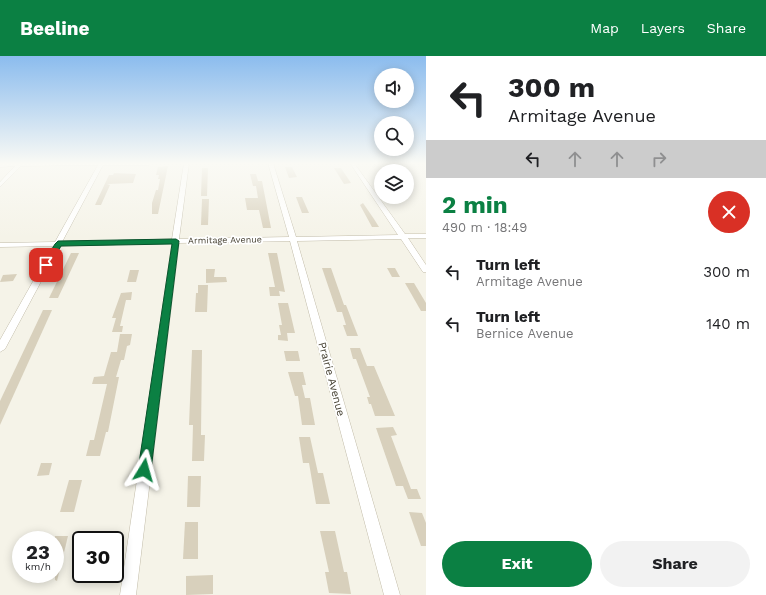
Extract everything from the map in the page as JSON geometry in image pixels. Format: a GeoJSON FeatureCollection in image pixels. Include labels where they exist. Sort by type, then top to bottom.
{"type":"FeatureCollection","features":[{"type":"Feature","properties":{"kind":"street"},"geometry":{"type":"LineString","coordinates":[[0,349],[88,188]]}},
{"type":"Feature","properties":{"kind":"street"},"geometry":{"type":"LineString","coordinates":[[128,595],[183,188]]}},
{"type":"Feature","properties":{"kind":"street","name":"Prairie Avenue"},"geometry":{"type":"LineString","coordinates":[[278,188],[392,595]]}},
{"type":"Feature","properties":{"kind":"street"},"geometry":{"type":"LineString","coordinates":[[370,188],[426,270]]}},
{"type":"Feature","properties":{"kind":"street","name":"Armitage Avenue"},"geometry":{"type":"LineString","coordinates":[[0,245],[426,236]]}},
{"type":"Feature","properties":{"kind":"building"},"geometry":{"type":"Polygon","coordinates":[[[103,188],[109,188],[101,205],[95,205],[103,188]]]}},
{"type":"Feature","properties":{"kind":"building"},"geometry":{"type":"Polygon","coordinates":[[[158,188],[163,188],[158,214],[152,214],[152,203],[156,190],[158,190],[158,188]]]}},
{"type":"Feature","properties":{"kind":"building"},"geometry":{"type":"Polygon","coordinates":[[[201,188],[207,188],[207,196],[201,196],[201,188]]]}},
{"type":"Feature","properties":{"kind":"building"},"geometry":{"type":"Polygon","coordinates":[[[256,188],[263,188],[271,228],[263,228],[259,210],[247,210],[245,198],[258,198],[256,188]]]}},
{"type":"Feature","properties":{"kind":"building"},"geometry":{"type":"Polygon","coordinates":[[[296,197],[302,197],[309,213],[302,213],[296,197]]]}},
{"type":"Feature","properties":{"kind":"building"},"geometry":{"type":"Polygon","coordinates":[[[202,199],[209,199],[208,225],[201,225],[202,199]]]}},
{"type":"Feature","properties":{"kind":"building"},"geometry":{"type":"Polygon","coordinates":[[[363,203],[379,227],[372,227],[360,205],[363,203]]]}},
{"type":"Feature","properties":{"kind":"building"},"geometry":{"type":"Polygon","coordinates":[[[71,253],[79,253],[58,298],[49,298],[71,253]]]}},
{"type":"Feature","properties":{"kind":"building"},"geometry":{"type":"Polygon","coordinates":[[[268,253],[277,253],[285,292],[279,291],[280,296],[270,296],[269,287],[275,287],[268,253]]]}},
{"type":"Feature","properties":{"kind":"building"},"geometry":{"type":"Polygon","coordinates":[[[322,268],[331,268],[344,305],[346,305],[358,336],[347,336],[343,325],[346,325],[342,312],[337,312],[322,268]]]}},
{"type":"Feature","properties":{"kind":"building"},"geometry":{"type":"Polygon","coordinates":[[[387,268],[395,268],[400,277],[392,277],[387,268]]]}},
{"type":"Feature","properties":{"kind":"building"},"geometry":{"type":"Polygon","coordinates":[[[206,269],[215,269],[214,277],[226,277],[227,282],[206,283],[206,269]]]}},
{"type":"Feature","properties":{"kind":"building"},"geometry":{"type":"Polygon","coordinates":[[[130,270],[139,270],[136,282],[127,282],[130,270]]]}},
{"type":"Feature","properties":{"kind":"building"},"geometry":{"type":"Polygon","coordinates":[[[17,274],[13,281],[0,282],[3,275],[17,274]]]}},
{"type":"Feature","properties":{"kind":"building"},"geometry":{"type":"Polygon","coordinates":[[[405,283],[414,283],[426,303],[426,311],[421,311],[405,283]]]}},
{"type":"Feature","properties":{"kind":"building"},"geometry":{"type":"Polygon","coordinates":[[[198,285],[208,285],[207,312],[195,312],[198,285]]]}},
{"type":"Feature","properties":{"kind":"building"},"geometry":{"type":"Polygon","coordinates":[[[132,292],[131,300],[126,300],[120,326],[123,326],[122,332],[112,332],[116,318],[112,318],[121,293],[132,292]]]}},
{"type":"Feature","properties":{"kind":"building"},"geometry":{"type":"Polygon","coordinates":[[[278,303],[288,303],[295,333],[287,333],[288,341],[278,340],[278,335],[281,335],[279,325],[282,325],[278,303]]]}},
{"type":"Feature","properties":{"kind":"building"},"geometry":{"type":"Polygon","coordinates":[[[43,310],[52,310],[0,425],[0,401],[43,310]]]}},
{"type":"Feature","properties":{"kind":"building"},"geometry":{"type":"Polygon","coordinates":[[[120,334],[132,334],[130,345],[127,346],[124,360],[121,360],[116,377],[119,377],[108,432],[106,432],[100,456],[86,456],[90,440],[94,440],[107,384],[92,384],[94,377],[104,376],[111,352],[117,352],[120,334]]]}},
{"type":"Feature","properties":{"kind":"building"},"geometry":{"type":"Polygon","coordinates":[[[350,348],[360,348],[367,366],[374,366],[395,416],[375,416],[367,397],[370,397],[356,359],[353,359],[350,348]]]}},
{"type":"Feature","properties":{"kind":"building"},"geometry":{"type":"Polygon","coordinates":[[[192,350],[202,350],[201,435],[205,435],[204,461],[192,461],[193,425],[189,425],[192,350]]]}},
{"type":"Feature","properties":{"kind":"building"},"geometry":{"type":"Polygon","coordinates":[[[284,351],[298,351],[300,361],[286,361],[284,351]]]}},
{"type":"Feature","properties":{"kind":"building"},"geometry":{"type":"Polygon","coordinates":[[[288,372],[303,372],[306,385],[302,385],[305,398],[310,398],[315,425],[302,425],[298,396],[295,396],[288,372]]]}},
{"type":"Feature","properties":{"kind":"building"},"geometry":{"type":"Polygon","coordinates":[[[393,427],[397,435],[391,436],[411,489],[417,489],[421,499],[408,499],[403,486],[396,486],[376,428],[393,427]]]}},
{"type":"Feature","properties":{"kind":"building"},"geometry":{"type":"Polygon","coordinates":[[[299,437],[310,437],[318,473],[323,473],[330,504],[316,504],[309,463],[303,463],[299,437]]]}},
{"type":"Feature","properties":{"kind":"building"},"geometry":{"type":"Polygon","coordinates":[[[41,463],[52,463],[49,475],[37,476],[41,463]]]}},
{"type":"Feature","properties":{"kind":"building"},"geometry":{"type":"Polygon","coordinates":[[[188,476],[201,476],[200,507],[187,507],[188,476]]]}},
{"type":"Feature","properties":{"kind":"building"},"geometry":{"type":"Polygon","coordinates":[[[69,480],[82,480],[74,512],[60,512],[69,480]]]}},
{"type":"Feature","properties":{"kind":"building"},"geometry":{"type":"Polygon","coordinates":[[[409,512],[422,513],[426,523],[426,546],[421,546],[409,512]]]}},
{"type":"Feature","properties":{"kind":"building"},"geometry":{"type":"Polygon","coordinates":[[[185,522],[198,522],[198,559],[183,559],[185,522]]]}},
{"type":"Feature","properties":{"kind":"building"},"geometry":{"type":"Polygon","coordinates":[[[320,531],[335,531],[344,572],[347,572],[351,594],[329,593],[325,572],[329,572],[320,531]]]}},
{"type":"Feature","properties":{"kind":"building"},"geometry":{"type":"Polygon","coordinates":[[[64,536],[68,536],[64,552],[64,536]]]}},
{"type":"Feature","properties":{"kind":"building"},"geometry":{"type":"Polygon","coordinates":[[[213,575],[213,594],[186,595],[186,576],[213,575]]]}},
{"type":"Feature","properties":{"kind":"route"},"geometry":{"type":"LineString","coordinates":[[46,265],[58,244],[176,241],[144,470]]}}]}
